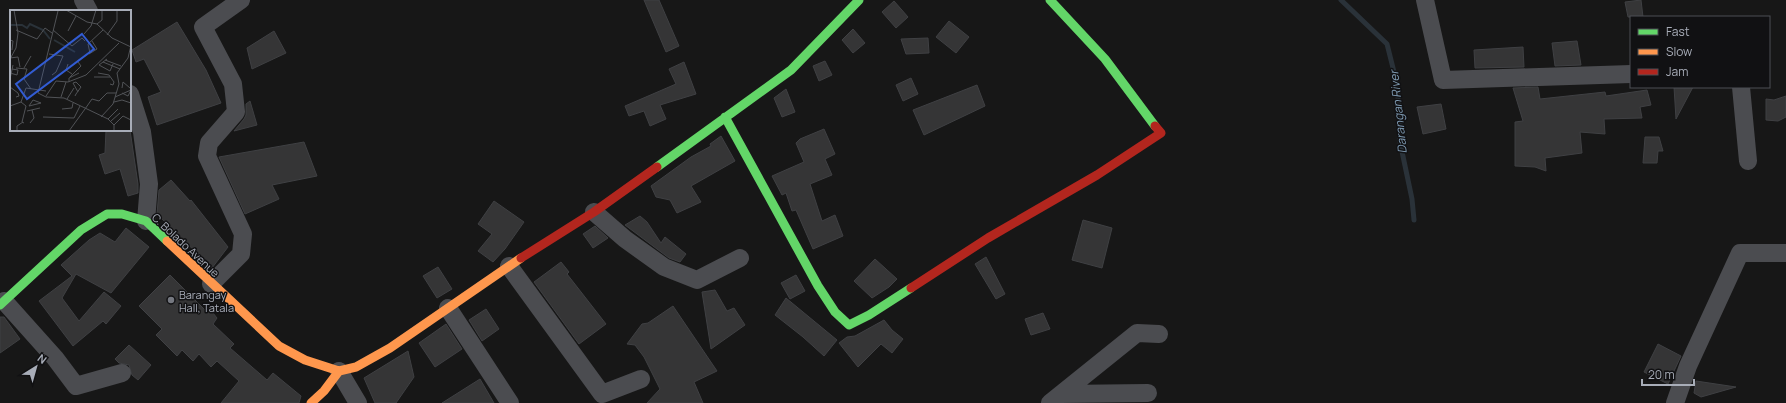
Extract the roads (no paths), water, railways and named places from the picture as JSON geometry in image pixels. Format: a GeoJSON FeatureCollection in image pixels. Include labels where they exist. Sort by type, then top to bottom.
{"type":"FeatureCollection","features":[{"type":"Feature","properties":{"kind":"street"},"geometry":{"type":"LineString","coordinates":[[83,0],[88,10]]}},
{"type":"Feature","properties":{"kind":"street"},"geometry":{"type":"LineString","coordinates":[[211,284],[241,254],[244,234],[207,156],[209,143],[236,112],[233,84],[203,27],[241,0]]}},
{"type":"Feature","properties":{"kind":"street"},"geometry":{"type":"LineString","coordinates":[[311,403],[324,390],[339,371],[356,367],[390,348],[509,266],[594,212],[791,70],[859,0]]}},
{"type":"Feature","properties":{"kind":"street"},"geometry":{"type":"LineString","coordinates":[[725,117],[818,286],[835,312],[849,325],[869,315],[988,238],[1097,175],[1161,133],[1105,59],[1050,0]]}},
{"type":"Feature","properties":{"kind":"street"},"geometry":{"type":"LineString","coordinates":[[1425,0],[1443,80],[1630,74]]}},
{"type":"Feature","properties":{"kind":"street"},"geometry":{"type":"LineString","coordinates":[[1742,88],[1748,161]]}},
{"type":"Feature","properties":{"kind":"street"},"geometry":{"type":"LineString","coordinates":[[131,97],[142,132],[149,184],[146,221]]}},
{"type":"Feature","properties":{"kind":"street"},"geometry":{"type":"LineString","coordinates":[[594,212],[625,239],[664,266],[697,280],[740,258]]}},
{"type":"Feature","properties":{"kind":"street","name":"C. Bolado Avenue"},"geometry":{"type":"LineString","coordinates":[[2,303],[81,230],[107,214],[122,214],[146,221],[211,284],[279,346],[305,360],[339,371]]}},
{"type":"Feature","properties":{"kind":"street"},"geometry":{"type":"LineString","coordinates":[[1676,403],[1688,366],[1740,253],[1786,253]]}},
{"type":"Feature","properties":{"kind":"street"},"geometry":{"type":"LineString","coordinates":[[509,266],[602,394],[641,379]]}},
{"type":"Feature","properties":{"kind":"street"},"geometry":{"type":"LineString","coordinates":[[2,303],[55,358],[76,386],[122,373]]}},
{"type":"Feature","properties":{"kind":"street"},"geometry":{"type":"LineString","coordinates":[[448,308],[510,403]]}},
{"type":"Feature","properties":{"kind":"street"},"geometry":{"type":"LineString","coordinates":[[1056,399],[1137,333],[1159,334]]}},
{"type":"Feature","properties":{"kind":"street"},"geometry":{"type":"LineString","coordinates":[[339,371],[358,403]]}},
{"type":"Feature","properties":{"kind":"street"},"geometry":{"type":"LineString","coordinates":[[1056,399],[1148,393]]}},
{"type":"Feature","properties":{"kind":"waterway","name":"Darangan River"},"geometry":{"type":"LineString","coordinates":[[1341,0],[1387,44],[1396,80],[1400,116],[1400,142],[1412,199],[1414,220]]}},
{"type":"Feature","properties":{"kind":"place","name":"Barangay Hall, Tatala"},"geometry":{"type":"Point","coordinates":[171,300]}}]}
